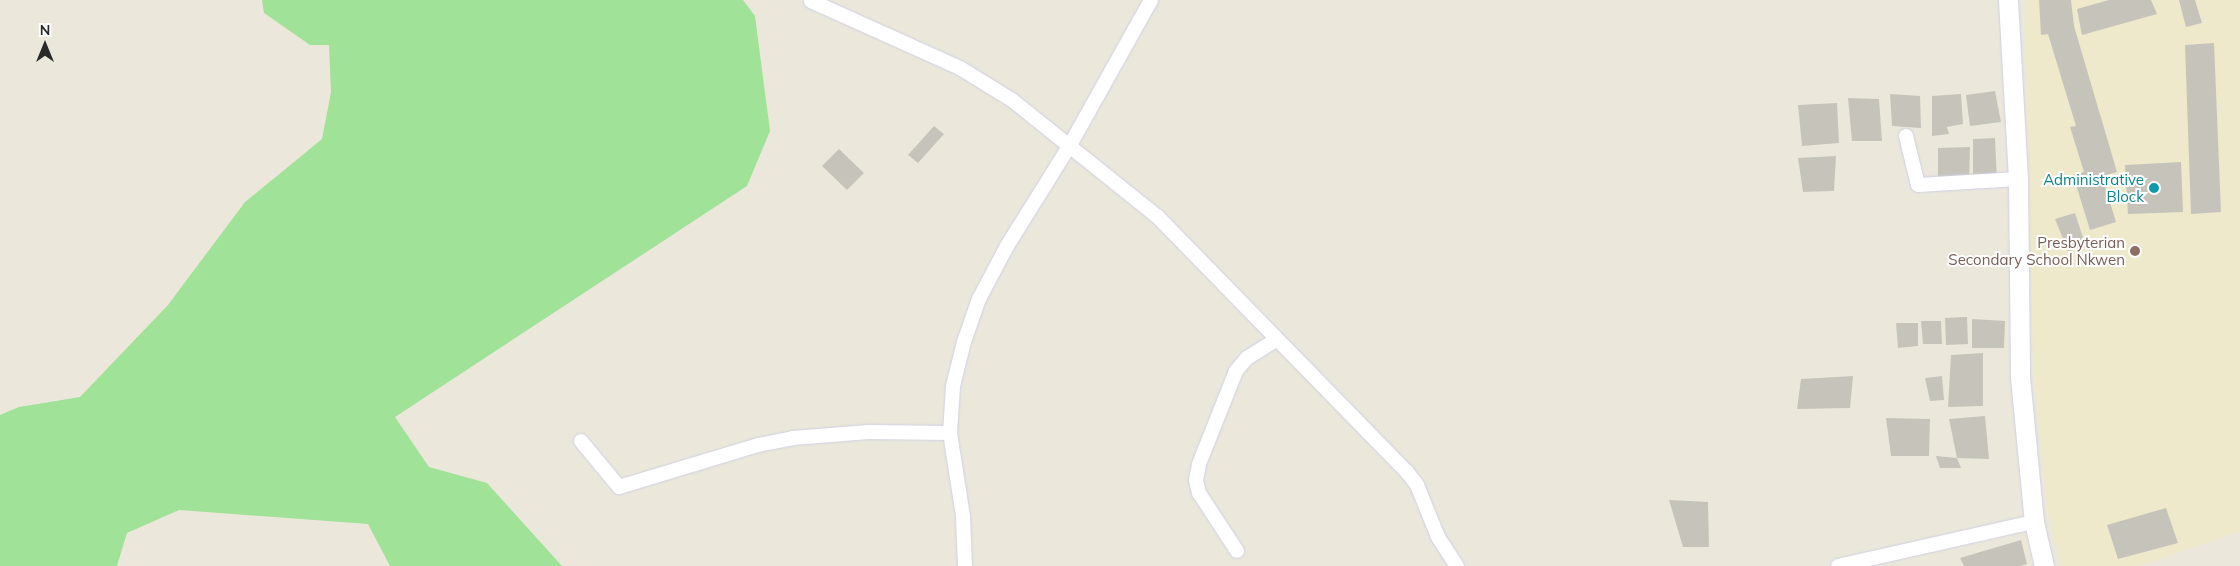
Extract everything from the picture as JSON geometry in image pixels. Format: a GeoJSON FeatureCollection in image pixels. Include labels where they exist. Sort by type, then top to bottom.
{"type":"FeatureCollection","features":[{"type":"Feature","properties":{"kind":"street"},"geometry":{"type":"LineString","coordinates":[[965,566],[963,516],[950,433],[954,386],[964,342],[979,299],[1007,246],[1070,145],[1151,0]]}},
{"type":"Feature","properties":{"kind":"street"},"geometry":{"type":"LineString","coordinates":[[2008,0],[2018,179],[2020,377],[2034,522],[2044,566]]}},
{"type":"Feature","properties":{"kind":"street"},"geometry":{"type":"LineString","coordinates":[[811,1],[960,68],[1012,100],[1157,216],[1417,485],[1438,538],[1457,566]]}},
{"type":"Feature","properties":{"kind":"street"},"geometry":{"type":"LineString","coordinates":[[1906,136],[1918,184],[2018,179]]}},
{"type":"Feature","properties":{"kind":"street"},"geometry":{"type":"LineString","coordinates":[[1237,551],[1199,493],[1196,480],[1236,371],[1247,358],[1276,340]]}},
{"type":"Feature","properties":{"kind":"street"},"geometry":{"type":"LineString","coordinates":[[581,441],[619,487],[758,445],[794,438],[869,432],[950,433]]}},
{"type":"Feature","properties":{"kind":"street"},"geometry":{"type":"LineString","coordinates":[[1838,566],[2034,522]]}},
{"type":"Feature","properties":{"kind":"shaded area","name":"Presbyterian Secondary School Nkwen"},"geometry":{"type":"Polygon","coordinates":[[[2025,0],[2240,0],[2240,531],[2140,566],[2062,566],[2048,513],[2033,363],[2025,0]]]}},
{"type":"Feature","properties":{"kind":"green space"},"geometry":{"type":"Polygon","coordinates":[[[262,0],[743,0],[755,16],[770,131],[747,186],[395,417],[429,467],[487,483],[562,566],[390,566],[368,524],[179,510],[127,533],[117,566],[0,566],[0,415],[19,407],[80,397],[168,305],[245,202],[322,139],[331,92],[329,45],[310,45],[264,13],[262,0]]]}},
{"type":"Feature","properties":{"kind":"building"},"geometry":{"type":"Polygon","coordinates":[[[2039,0],[2071,0],[2074,26],[2117,172],[2102,176],[2116,222],[2090,230],[2073,175],[2084,172],[2070,127],[2076,126],[2048,34],[2041,35],[2039,0]]]}},
{"type":"Feature","properties":{"kind":"building"},"geometry":{"type":"Polygon","coordinates":[[[2109,0],[2151,0],[2157,14],[2082,35],[2077,9],[2109,0]]]}},
{"type":"Feature","properties":{"kind":"building"},"geometry":{"type":"Polygon","coordinates":[[[2179,0],[2195,0],[2202,23],[2186,27],[2179,0]]]}},
{"type":"Feature","properties":{"kind":"building"},"geometry":{"type":"Polygon","coordinates":[[[2214,43],[2221,212],[2191,214],[2185,45],[2214,43]]]}},
{"type":"Feature","properties":{"kind":"building"},"geometry":{"type":"Polygon","coordinates":[[[1995,91],[2001,122],[1970,126],[1966,95],[1995,91]]]}},
{"type":"Feature","properties":{"kind":"building"},"geometry":{"type":"Polygon","coordinates":[[[1890,94],[1920,96],[1921,128],[1892,126],[1890,94]]]}},
{"type":"Feature","properties":{"kind":"building"},"geometry":{"type":"Polygon","coordinates":[[[1961,94],[1963,124],[1947,127],[1949,134],[1932,136],[1932,96],[1961,94]]]}},
{"type":"Feature","properties":{"kind":"building"},"geometry":{"type":"Polygon","coordinates":[[[1848,98],[1879,99],[1882,141],[1852,141],[1848,98]]]}},
{"type":"Feature","properties":{"kind":"building"},"geometry":{"type":"Polygon","coordinates":[[[1837,103],[1839,143],[1802,146],[1798,105],[1837,103]]]}},
{"type":"Feature","properties":{"kind":"building"},"geometry":{"type":"Polygon","coordinates":[[[934,126],[944,134],[918,163],[908,155],[934,126]]]}},
{"type":"Feature","properties":{"kind":"building"},"geometry":{"type":"Polygon","coordinates":[[[1995,138],[1997,181],[1973,179],[1973,139],[1995,138]]]}},
{"type":"Feature","properties":{"kind":"building"},"geometry":{"type":"Polygon","coordinates":[[[1970,147],[1969,183],[1938,179],[1938,148],[1970,147]]]}},
{"type":"Feature","properties":{"kind":"building"},"geometry":{"type":"Polygon","coordinates":[[[839,149],[864,173],[847,190],[822,166],[839,149]]]}},
{"type":"Feature","properties":{"kind":"building"},"geometry":{"type":"Polygon","coordinates":[[[1836,156],[1834,191],[1803,192],[1798,158],[1836,156]]]}},
{"type":"Feature","properties":{"kind":"building","name":"Administrative Block"},"geometry":{"type":"Polygon","coordinates":[[[2181,162],[2183,212],[2128,214],[2125,165],[2181,162]]]}},
{"type":"Feature","properties":{"kind":"building"},"geometry":{"type":"Polygon","coordinates":[[[2075,213],[2086,247],[2068,251],[2055,219],[2075,213]]]}},
{"type":"Feature","properties":{"kind":"building"},"geometry":{"type":"Polygon","coordinates":[[[1967,317],[1968,344],[1946,345],[1945,318],[1967,317]]]}},
{"type":"Feature","properties":{"kind":"building"},"geometry":{"type":"Polygon","coordinates":[[[1972,319],[2005,321],[2004,348],[1972,348],[1972,319]]]}},
{"type":"Feature","properties":{"kind":"building"},"geometry":{"type":"Polygon","coordinates":[[[1921,321],[1941,321],[1942,344],[1923,344],[1921,321]]]}},
{"type":"Feature","properties":{"kind":"building"},"geometry":{"type":"Polygon","coordinates":[[[1896,323],[1918,323],[1918,346],[1898,348],[1896,323]]]}},
{"type":"Feature","properties":{"kind":"building"},"geometry":{"type":"Polygon","coordinates":[[[1983,353],[1983,406],[1948,407],[1951,355],[1983,353]]]}},
{"type":"Feature","properties":{"kind":"building"},"geometry":{"type":"Polygon","coordinates":[[[1853,376],[1850,408],[1797,409],[1801,379],[1853,376]]]}},
{"type":"Feature","properties":{"kind":"building"},"geometry":{"type":"Polygon","coordinates":[[[1942,376],[1944,400],[1930,401],[1925,378],[1942,376]]]}},
{"type":"Feature","properties":{"kind":"building"},"geometry":{"type":"Polygon","coordinates":[[[1985,416],[1989,459],[1957,458],[1949,419],[1985,416]]]}},
{"type":"Feature","properties":{"kind":"building"},"geometry":{"type":"Polygon","coordinates":[[[1886,418],[1930,419],[1929,456],[1891,456],[1886,418]]]}},
{"type":"Feature","properties":{"kind":"building"},"geometry":{"type":"Polygon","coordinates":[[[1936,456],[1957,458],[1961,468],[1940,468],[1936,456]]]}},
{"type":"Feature","properties":{"kind":"building"},"geometry":{"type":"Polygon","coordinates":[[[1669,500],[1708,502],[1709,547],[1683,547],[1669,500]]]}},
{"type":"Feature","properties":{"kind":"building"},"geometry":{"type":"Polygon","coordinates":[[[2166,508],[2178,543],[2118,559],[2107,525],[2166,508]]]}},
{"type":"Feature","properties":{"kind":"building"},"geometry":{"type":"Polygon","coordinates":[[[2021,540],[2027,564],[2020,566],[1964,566],[1960,558],[2021,540]]]}},
{"type":"Feature","properties":{"kind":"place","name":"Administrative Block"},"geometry":{"type":"Point","coordinates":[2154,188]}},
{"type":"Feature","properties":{"kind":"place","name":"Presbyterian Secondary School Nkwen"},"geometry":{"type":"Point","coordinates":[2135,251]}}]}
